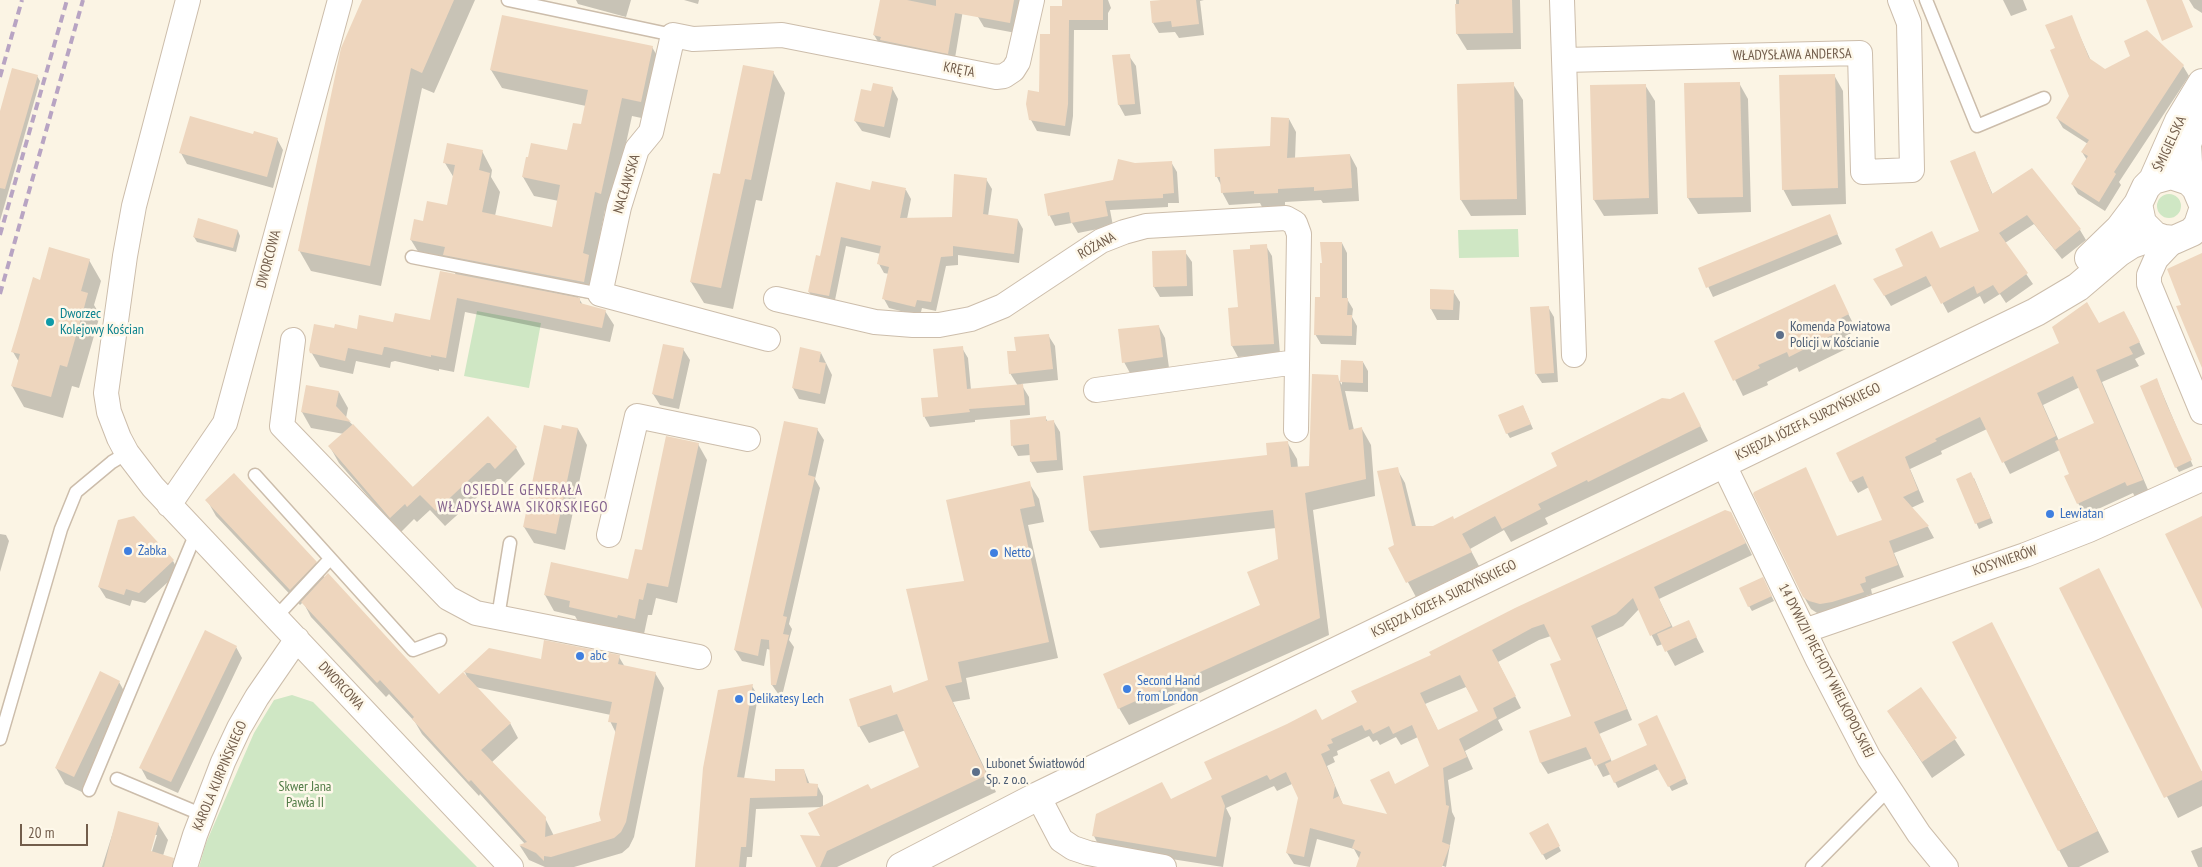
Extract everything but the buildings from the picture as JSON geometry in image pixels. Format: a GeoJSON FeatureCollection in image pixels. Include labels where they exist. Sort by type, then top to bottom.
{"type":"FeatureCollection","features":[{"type":"Feature","properties":{"kind":"street","name":"DWORCOWA"},"geometry":{"type":"LineString","coordinates":[[188,0],[134,206],[124,256],[106,393],[109,412],[127,454],[169,505],[511,867]]}},
{"type":"Feature","properties":{"kind":"street","name":"DWORCOWA"},"geometry":{"type":"LineString","coordinates":[[169,505],[225,423],[340,0]]}},
{"type":"Feature","properties":{"kind":"street","name":"KRĘTA"},"geometry":{"type":"LineString","coordinates":[[672,35],[693,39],[782,36],[996,77],[1004,76],[1013,70],[1018,62],[1032,0]]}},
{"type":"Feature","properties":{"kind":"street"},"geometry":{"type":"LineString","coordinates":[[1562,0],[1574,355]]}},
{"type":"Feature","properties":{"kind":"street","name":"WŁADYSŁAWA ANDERSA"},"geometry":{"type":"LineString","coordinates":[[1564,60],[1860,53],[1863,172],[1912,170],[1909,23],[1900,0]]}},
{"type":"Feature","properties":{"kind":"street","name":"NACŁAWSKA"},"geometry":{"type":"LineString","coordinates":[[600,294],[619,207],[634,157],[637,149],[651,132],[672,35]]}},
{"type":"Feature","properties":{"kind":"street","name":"ŚMIGIELSKA"},"geometry":{"type":"LineString","coordinates":[[2138,204],[2146,187],[2153,180],[2179,121],[2202,83]]}},
{"type":"Feature","properties":{"kind":"street","name":"ŚMIGIELSKA"},"geometry":{"type":"LineString","coordinates":[[2196,192],[2187,144],[2202,106]]}},
{"type":"Feature","properties":{"kind":"street"},"geometry":{"type":"LineString","coordinates":[[2153,180],[2171,175],[2196,192]]}},
{"type":"Feature","properties":{"kind":"street"},"geometry":{"type":"LineString","coordinates":[[2138,204],[2142,223],[2185,230]]}},
{"type":"Feature","properties":{"kind":"street","name":"KSIĘDZA JÓZEFA SURZYŃSKIEGO"},"geometry":{"type":"LineString","coordinates":[[1988,334],[2069,276],[2114,234],[2138,204]]}},
{"type":"Feature","properties":{"kind":"street","name":"RÓŻANA"},"geometry":{"type":"LineString","coordinates":[[776,299],[875,322],[940,325],[971,319],[1003,306],[1101,240],[1124,232],[1146,226],[1286,218],[1295,223],[1299,234],[1296,430]]}},
{"type":"Feature","properties":{"kind":"street"},"geometry":{"type":"LineString","coordinates":[[2185,230],[2156,259],[2149,276],[2149,284],[2202,412]]}},
{"type":"Feature","properties":{"kind":"street","name":"KSIĘDZA JÓZEFA SURZYŃSKIEGO"},"geometry":{"type":"LineString","coordinates":[[912,864],[1038,796],[2036,312],[2078,287],[2118,253],[2132,244],[2185,230]]}},
{"type":"Feature","properties":{"kind":"street"},"geometry":{"type":"LineString","coordinates":[[600,294],[768,339]]}},
{"type":"Feature","properties":{"kind":"street"},"geometry":{"type":"LineString","coordinates":[[293,340],[282,426],[448,598],[476,613],[700,657]]}},
{"type":"Feature","properties":{"kind":"street"},"geometry":{"type":"LineString","coordinates":[[1096,390],[1296,362]]}},
{"type":"Feature","properties":{"kind":"street"},"geometry":{"type":"LineString","coordinates":[[609,535],[637,416],[748,439]]}},
{"type":"Feature","properties":{"kind":"street","name":"14 DYWIZJI PIECHOTY WIELKOPOLSKIEJ"},"geometry":{"type":"LineString","coordinates":[[1723,463],[1804,631],[1870,758],[1919,834],[1946,867]]}},
{"type":"Feature","properties":{"kind":"street","name":"KOSYNIERÓW"},"geometry":{"type":"LineString","coordinates":[[1804,631],[2089,530],[2202,479]]}},
{"type":"Feature","properties":{"kind":"street","name":"KAROLA KURPIŃSKIEGO"},"geometry":{"type":"LineString","coordinates":[[185,867],[202,815],[239,728],[257,697],[298,640]]}},
{"type":"Feature","properties":{"kind":"street"},"geometry":{"type":"LineString","coordinates":[[1038,796],[1061,840],[1073,848],[1088,853],[1164,867]]}},
{"type":"Feature","properties":{"kind":"lane"},"geometry":{"type":"LineString","coordinates":[[508,0],[672,35]]}},
{"type":"Feature","properties":{"kind":"lane"},"geometry":{"type":"LineString","coordinates":[[1926,0],[1977,126],[2044,98]]}},
{"type":"Feature","properties":{"kind":"lane"},"geometry":{"type":"LineString","coordinates":[[412,257],[600,294]]}},
{"type":"Feature","properties":{"kind":"lane"},"geometry":{"type":"LineString","coordinates":[[0,739],[61,529],[76,492],[112,462],[127,454]]}},
{"type":"Feature","properties":{"kind":"lane"},"geometry":{"type":"LineString","coordinates":[[255,475],[413,650],[440,640]]}},
{"type":"Feature","properties":{"kind":"lane"},"geometry":{"type":"LineString","coordinates":[[89,790],[196,533]]}},
{"type":"Feature","properties":{"kind":"lane"},"geometry":{"type":"LineString","coordinates":[[498,617],[510,543]]}},
{"type":"Feature","properties":{"kind":"lane"},"geometry":{"type":"LineString","coordinates":[[276,617],[330,558]]}},
{"type":"Feature","properties":{"kind":"lane"},"geometry":{"type":"LineString","coordinates":[[117,779],[202,815]]}},
{"type":"Feature","properties":{"kind":"lane"},"geometry":{"type":"LineString","coordinates":[[1812,867],[1890,789]]}},
{"type":"Feature","properties":{"kind":"green space"},"geometry":{"type":"Polygon","coordinates":[[[2169,194],[2174,195],[2180,201],[2180,211],[2174,217],[2169,218],[2164,217],[2158,211],[2157,206],[2158,201],[2164,195],[2169,194]]]}},
{"type":"Feature","properties":{"kind":"green space"},"geometry":{"type":"Polygon","coordinates":[[[1518,229],[1519,257],[1459,258],[1458,230],[1518,229]]]}},
{"type":"Feature","properties":{"kind":"green space"},"geometry":{"type":"Polygon","coordinates":[[[477,311],[541,323],[529,388],[464,376],[477,311]]]}},
{"type":"Feature","properties":{"kind":"green space","name":"Skwer Jana Pawła II"},"geometry":{"type":"Polygon","coordinates":[[[292,695],[313,702],[477,867],[199,867],[206,843],[254,733],[274,700],[292,695]]]}},
{"type":"Feature","properties":{"kind":"railway"},"geometry":{"type":"LineString","coordinates":[[0,77],[22,0]]}},
{"type":"Feature","properties":{"kind":"railway"},"geometry":{"type":"LineString","coordinates":[[0,235],[67,0]]}},
{"type":"Feature","properties":{"kind":"railway"},"geometry":{"type":"LineString","coordinates":[[0,294],[83,0]]}},
{"type":"Feature","properties":{"kind":"place","name":"Dworzec Kolejowy Kościan"},"geometry":{"type":"Point","coordinates":[50,322]}},
{"type":"Feature","properties":{"kind":"place","name":"Komenda Powiatowa Policji w Kościanie"},"geometry":{"type":"Point","coordinates":[1780,335]}},
{"type":"Feature","properties":{"kind":"place","name":"Lewiatan"},"geometry":{"type":"Point","coordinates":[2050,514]}},
{"type":"Feature","properties":{"kind":"place","name":"Żabka"},"geometry":{"type":"Point","coordinates":[128,551]}},
{"type":"Feature","properties":{"kind":"place","name":"Netto"},"geometry":{"type":"Point","coordinates":[994,553]}},
{"type":"Feature","properties":{"kind":"place","name":"abc"},"geometry":{"type":"Point","coordinates":[580,656]}},
{"type":"Feature","properties":{"kind":"place","name":"Second Hand from London"},"geometry":{"type":"Point","coordinates":[1127,689]}},
{"type":"Feature","properties":{"kind":"place","name":"Delikatesy Lech"},"geometry":{"type":"Point","coordinates":[739,699]}},
{"type":"Feature","properties":{"kind":"place","name":"Lubonet Światłowód Sp. z o.o."},"geometry":{"type":"Point","coordinates":[976,772]}},
{"type":"Feature","properties":{"kind":"district","name":"OSIEDLE GENERAŁA WŁADYSŁAWA SIKORSKIEGO"},"geometry":{"type":"Point","coordinates":[523,500]}}]}
